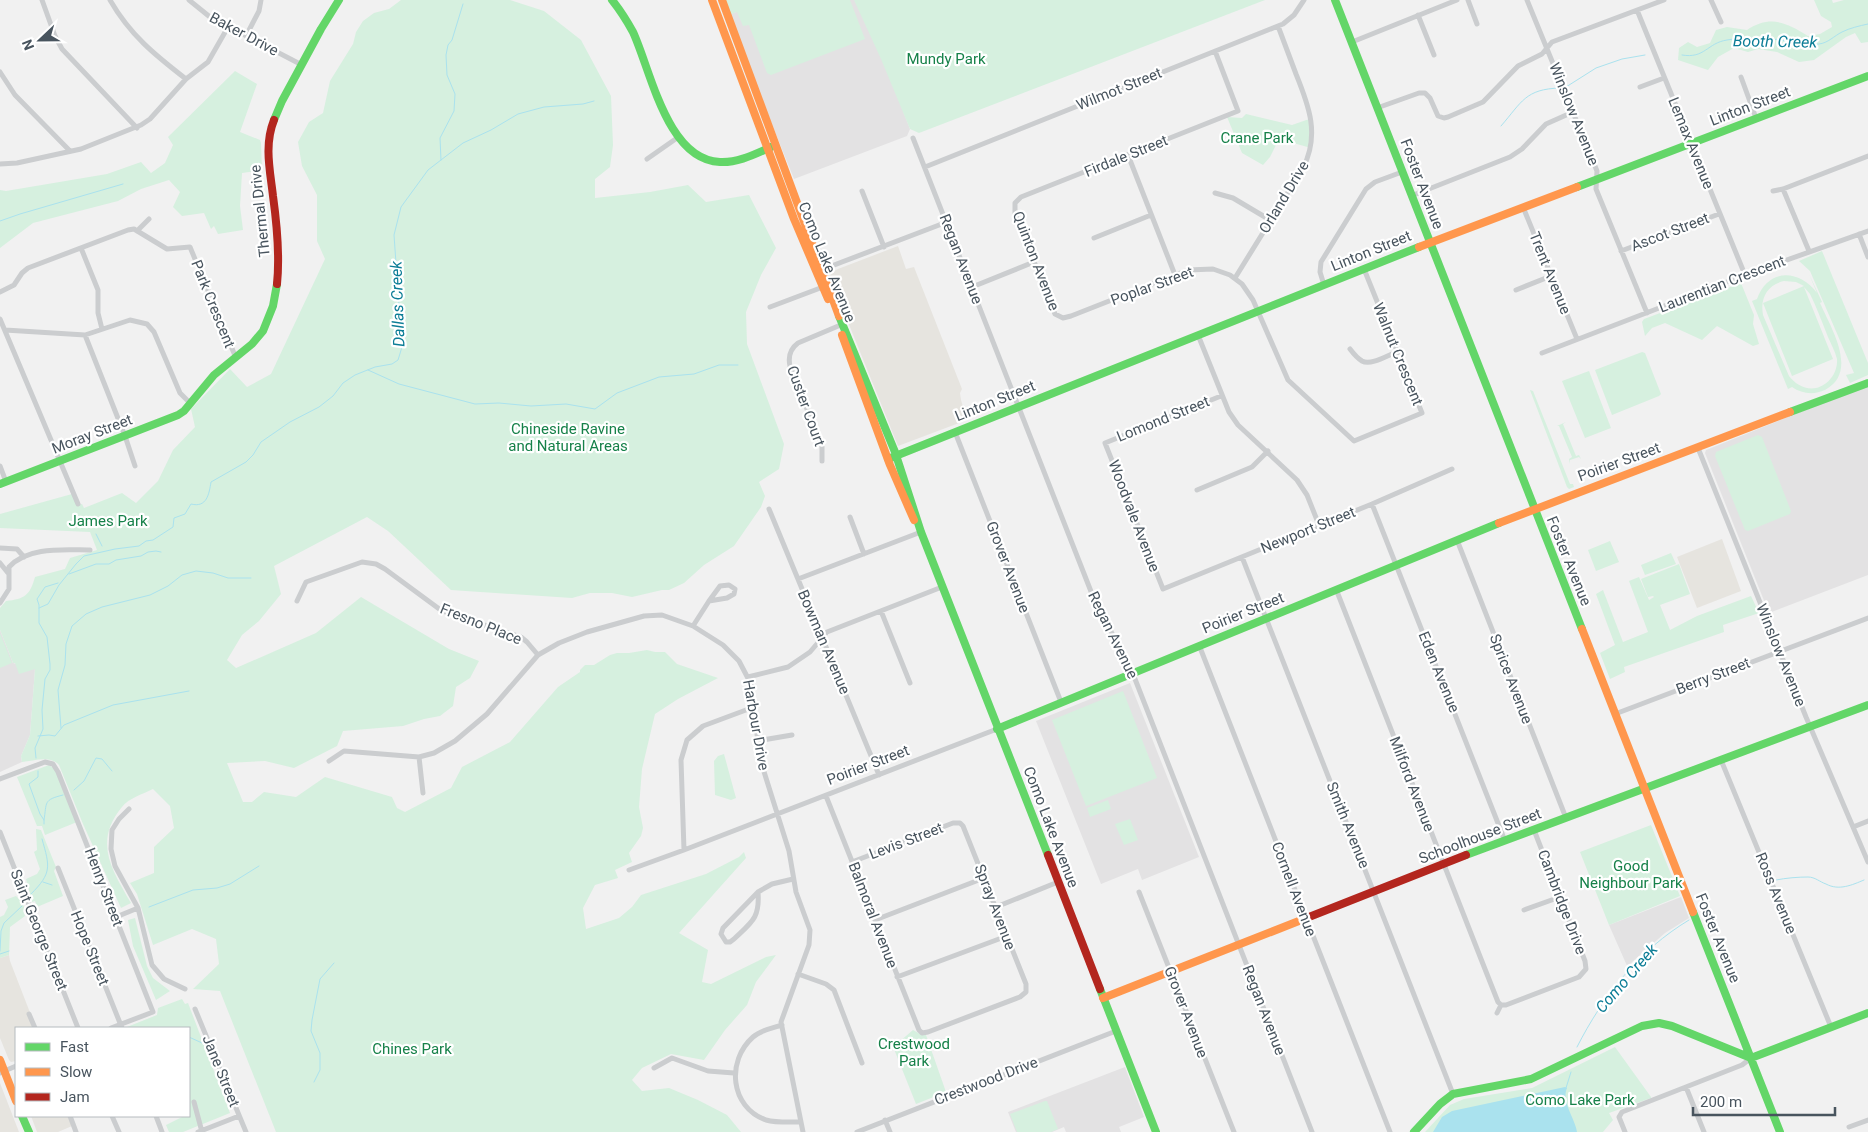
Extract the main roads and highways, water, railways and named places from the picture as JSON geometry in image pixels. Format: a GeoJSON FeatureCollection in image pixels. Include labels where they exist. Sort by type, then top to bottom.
{"type":"FeatureCollection","features":[{"type":"Feature","properties":{"kind":"water"},"geometry":{"type":"Polygon","coordinates":[[[1567,1088],[1567,1104],[1577,1132],[1433,1132],[1442,1117],[1452,1111],[1567,1088]]]}},
{"type":"Feature","properties":{"kind":"waterway"},"geometry":{"type":"LineString","coordinates":[[441,160],[440,138],[454,111],[455,94],[447,75],[446,55],[463,4]]}},
{"type":"Feature","properties":{"kind":"waterway","name":"Booth Creek"},"geometry":{"type":"LineString","coordinates":[[1682,55],[1696,55],[1720,42],[1740,38],[1781,40],[1814,45],[1828,41],[1855,27],[1868,24]]}},
{"type":"Feature","properties":{"kind":"waterway","name":"Booth Creek"},"geometry":{"type":"LineString","coordinates":[[1566,87],[1596,68],[1622,59],[1645,55]]}},
{"type":"Feature","properties":{"kind":"waterway","name":"Booth Creek"},"geometry":{"type":"LineString","coordinates":[[1501,126],[1525,98],[1531,94],[1560,88]]}},
{"type":"Feature","properties":{"kind":"waterway","name":"Dallas Creek"},"geometry":{"type":"LineString","coordinates":[[39,608],[48,604],[59,585],[84,556],[139,546],[146,541],[153,540],[173,527],[174,518],[185,514],[191,504],[196,505],[204,502],[211,482],[246,462],[261,442],[290,422],[319,407],[333,396],[343,383],[355,375],[375,367],[392,364],[398,360],[402,347],[394,235],[401,207],[428,170],[463,143],[491,130],[518,114],[544,107],[583,104],[594,101]]}},
{"type":"Feature","properties":{"kind":"waterway"},"geometry":{"type":"LineString","coordinates":[[0,221],[123,184]]}},
{"type":"Feature","properties":{"kind":"waterway"},"geometry":{"type":"LineString","coordinates":[[368,370],[399,384],[475,404],[499,403],[531,406],[566,404],[595,409],[617,393],[659,377],[694,374],[719,365],[738,365]]}},
{"type":"Feature","properties":{"kind":"waterway"},"geometry":{"type":"LineString","coordinates":[[96,534],[102,546]]}},
{"type":"Feature","properties":{"kind":"waterway"},"geometry":{"type":"LineString","coordinates":[[69,574],[96,564],[109,564],[116,560],[141,556],[148,552],[161,552]]}},
{"type":"Feature","properties":{"kind":"waterway"},"geometry":{"type":"LineString","coordinates":[[61,728],[58,690],[65,665],[66,644],[72,626],[86,614],[102,607],[150,595],[168,586],[182,575],[196,571],[213,573],[228,578],[251,578]]}},
{"type":"Feature","properties":{"kind":"waterway","name":"Dallas Creek"},"geometry":{"type":"LineString","coordinates":[[36,758],[35,748],[43,729],[42,710],[45,679],[50,670],[47,637],[39,623],[37,599],[45,587],[58,583]]}},
{"type":"Feature","properties":{"kind":"waterway"},"geometry":{"type":"LineString","coordinates":[[38,736],[55,736],[64,725],[113,705],[189,691]]}},
{"type":"Feature","properties":{"kind":"waterway"},"geometry":{"type":"LineString","coordinates":[[74,790],[84,781],[96,758],[102,759],[112,771]]}},
{"type":"Feature","properties":{"kind":"waterway","name":"Dallas Creek"},"geometry":{"type":"LineString","coordinates":[[38,771],[38,777],[29,784],[44,824]]}},
{"type":"Feature","properties":{"kind":"waterway"},"geometry":{"type":"LineString","coordinates":[[44,820],[46,805],[49,800],[63,795]]}},
{"type":"Feature","properties":{"kind":"waterway","name":"Dallas Creek"},"geometry":{"type":"LineString","coordinates":[[31,894],[46,875],[48,863],[42,839]]}},
{"type":"Feature","properties":{"kind":"waterway"},"geometry":{"type":"LineString","coordinates":[[149,907],[193,890],[217,888],[230,884],[259,866]]}},
{"type":"Feature","properties":{"kind":"waterway","name":"Como Creek"},"geometry":{"type":"LineString","coordinates":[[1776,880],[1811,877],[1836,887],[1864,880]]}},
{"type":"Feature","properties":{"kind":"waterway"},"geometry":{"type":"LineString","coordinates":[[43,882],[52,885]]}},
{"type":"Feature","properties":{"kind":"waterway","name":"Dallas Creek"},"geometry":{"type":"LineString","coordinates":[[0,951],[1,931],[4,923],[22,906]]}},
{"type":"Feature","properties":{"kind":"waterway","name":"Como Creek"},"geometry":{"type":"LineString","coordinates":[[1577,1047],[1598,1010],[1638,960],[1654,945],[1689,920]]}},
{"type":"Feature","properties":{"kind":"waterway"},"geometry":{"type":"LineString","coordinates":[[0,954],[9,951]]}},
{"type":"Feature","properties":{"kind":"waterway"},"geometry":{"type":"LineString","coordinates":[[314,1082],[320,1070],[320,1053],[311,1031],[312,1020],[320,979],[334,963]]}},
{"type":"Feature","properties":{"kind":"waterway"},"geometry":{"type":"LineString","coordinates":[[190,1037],[202,1043]]}},
{"type":"Feature","properties":{"kind":"waterway","name":"Como Creek"},"geometry":{"type":"LineString","coordinates":[[1566,1088],[1571,1072]]}},
{"type":"Feature","properties":{"kind":"park label","name":"Mundy Park"},"geometry":{"type":"Point","coordinates":[946,59]}},
{"type":"Feature","properties":{"kind":"park label","name":"Crane Park"},"geometry":{"type":"Point","coordinates":[1257,138]}},
{"type":"Feature","properties":{"kind":"park label","name":"Chineside Ravine and Natural Areas"},"geometry":{"type":"Point","coordinates":[568,438]}},
{"type":"Feature","properties":{"kind":"park label","name":"James Park"},"geometry":{"type":"Point","coordinates":[108,521]}},
{"type":"Feature","properties":{"kind":"park label","name":"Good Neighbour Park"},"geometry":{"type":"Point","coordinates":[1631,874]}},
{"type":"Feature","properties":{"kind":"park label","name":"Chines Park"},"geometry":{"type":"Point","coordinates":[412,1049]}},
{"type":"Feature","properties":{"kind":"park label","name":"Crestwood Park"},"geometry":{"type":"Point","coordinates":[914,1052]}},
{"type":"Feature","properties":{"kind":"park label","name":"Como Lake Park"},"geometry":{"type":"Point","coordinates":[1580,1100]}}]}
